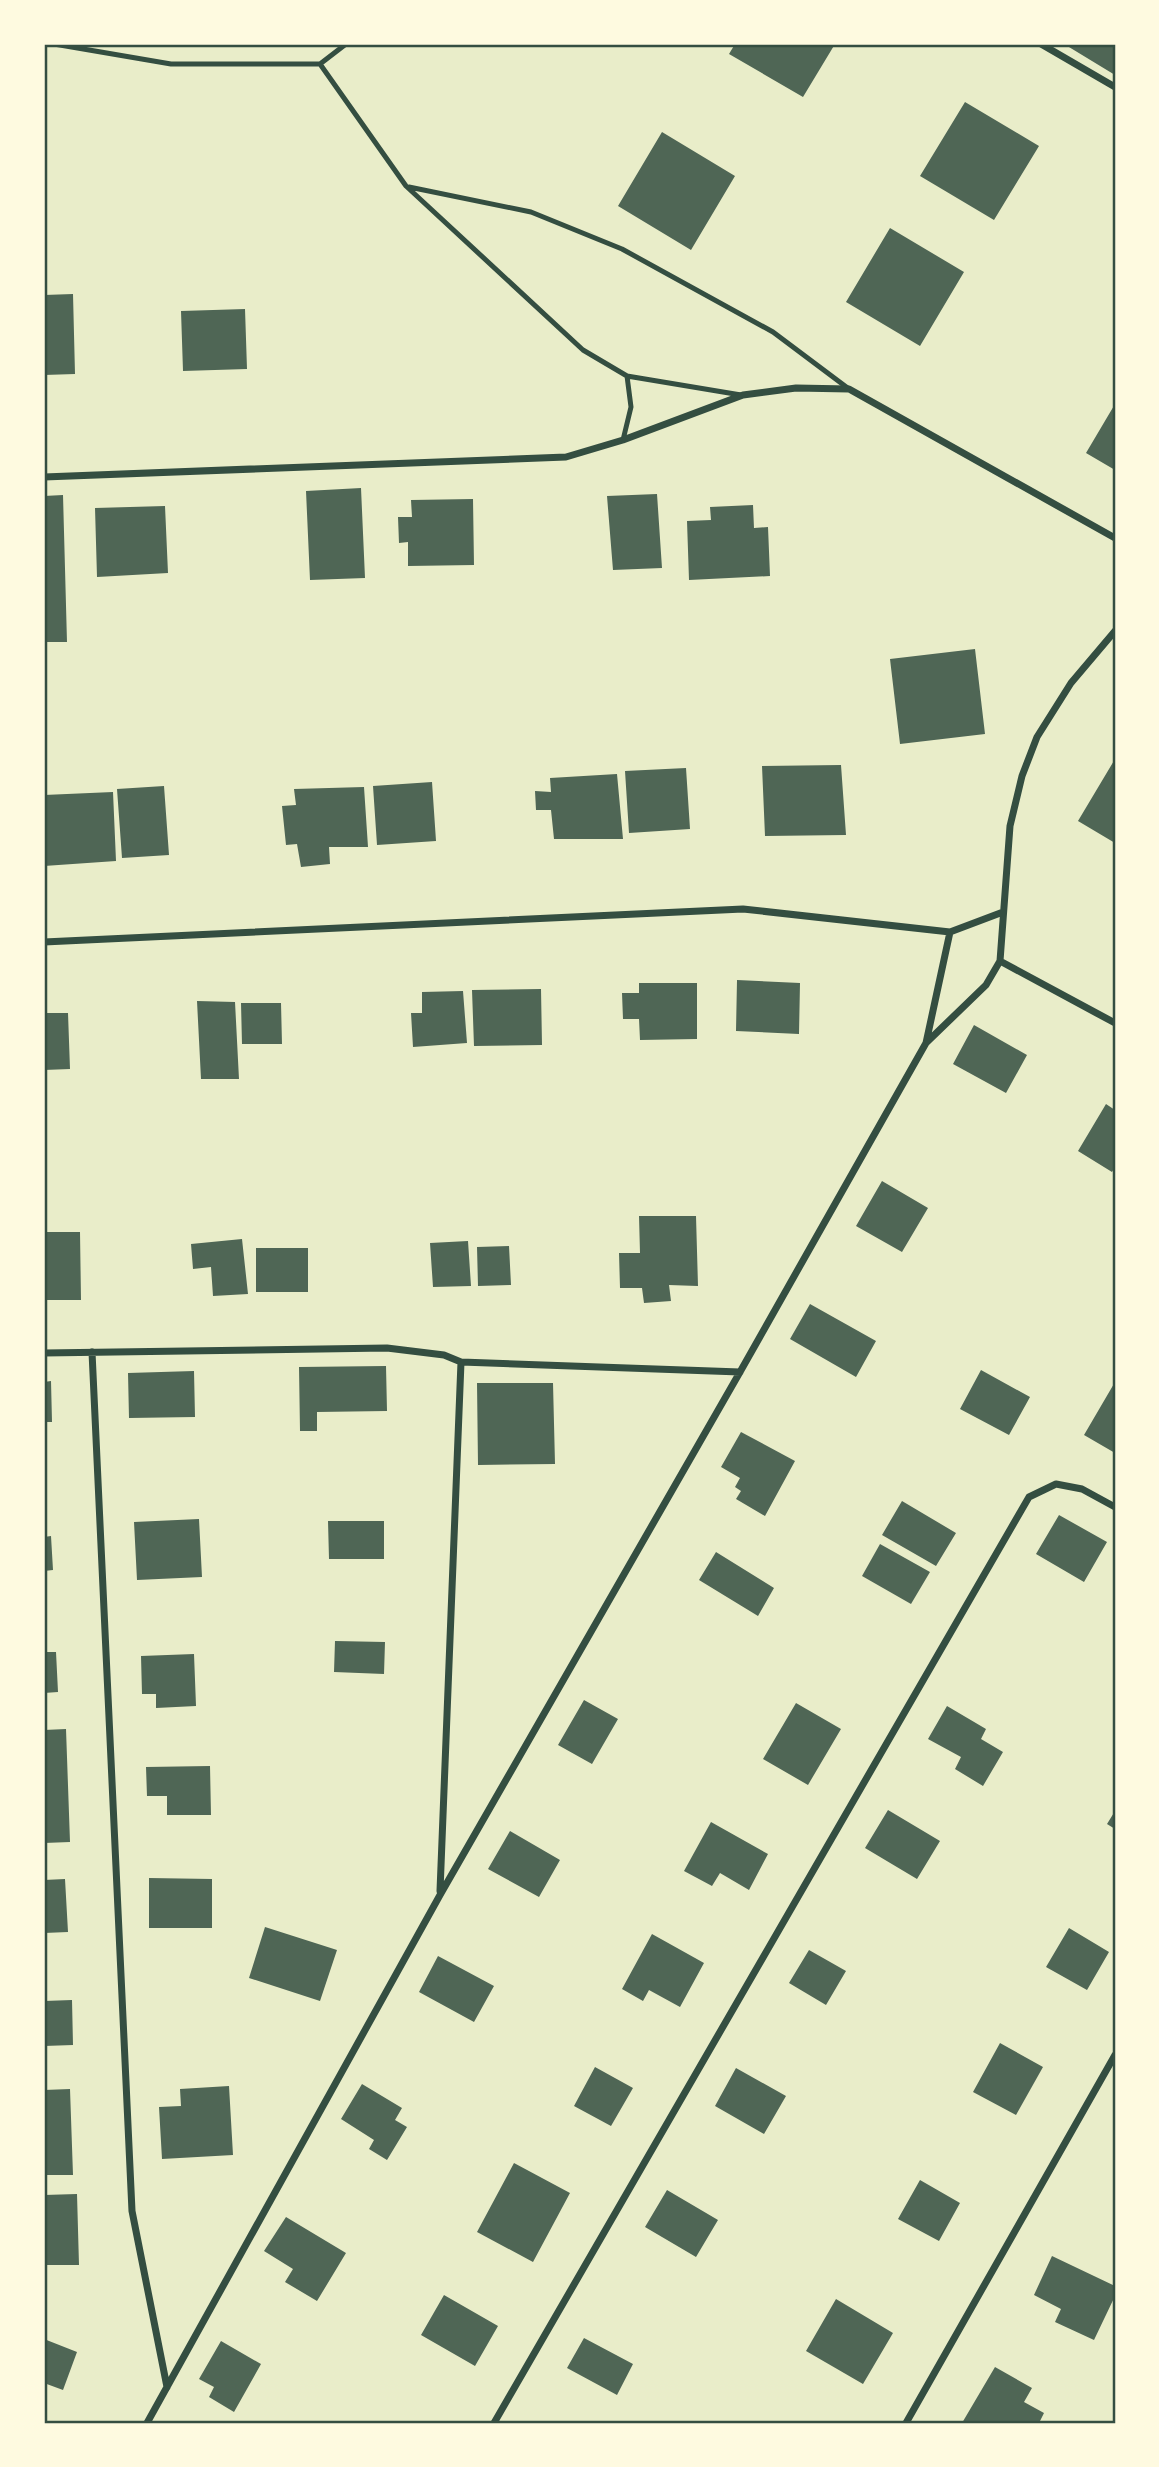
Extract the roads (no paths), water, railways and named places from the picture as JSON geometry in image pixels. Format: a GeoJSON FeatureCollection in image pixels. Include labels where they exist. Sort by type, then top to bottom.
{"type":"FeatureCollection","features":[{"type":"Feature","properties":{"kind":"street"},"geometry":{"type":"LineString","coordinates":[[1041,44],[1115,86]]}},
{"type":"Feature","properties":{"kind":"street"},"geometry":{"type":"LineString","coordinates":[[44,477],[566,457],[623,440],[743,395],[796,388],[849,389],[1115,538]]}},
{"type":"Feature","properties":{"kind":"street"},"geometry":{"type":"LineString","coordinates":[[147,2423],[440,1895],[926,1043],[986,985],[1000,961],[1010,826],[1022,776],[1037,737],[1071,683],[1115,631]]}},
{"type":"Feature","properties":{"kind":"street"},"geometry":{"type":"LineString","coordinates":[[44,942],[743,909],[950,932],[1003,912]]}},
{"type":"Feature","properties":{"kind":"street"},"geometry":{"type":"LineString","coordinates":[[926,1043],[950,932]]}},
{"type":"Feature","properties":{"kind":"street"},"geometry":{"type":"LineString","coordinates":[[1000,961],[1115,1023]]}},
{"type":"Feature","properties":{"kind":"street"},"geometry":{"type":"LineString","coordinates":[[44,1353],[387,1348],[444,1355],[461,1362],[740,1372]]}},
{"type":"Feature","properties":{"kind":"street"},"geometry":{"type":"LineString","coordinates":[[92,1352],[132,2211],[167,2388]]}},
{"type":"Feature","properties":{"kind":"street"},"geometry":{"type":"LineString","coordinates":[[440,1895],[461,1362]]}},
{"type":"Feature","properties":{"kind":"street"},"geometry":{"type":"LineString","coordinates":[[494,2423],[1029,1497],[1056,1484],[1082,1489],[1115,1507]]}},
{"type":"Feature","properties":{"kind":"street"},"geometry":{"type":"LineString","coordinates":[[906,2423],[1115,2056]]}},
{"type":"Feature","properties":{"kind":"lane"},"geometry":{"type":"LineString","coordinates":[[54,44],[170,64],[320,64],[346,44]]}},
{"type":"Feature","properties":{"kind":"lane"},"geometry":{"type":"LineString","coordinates":[[320,64],[406,186],[583,350],[627,376],[743,395]]}},
{"type":"Feature","properties":{"kind":"lane"},"geometry":{"type":"LineString","coordinates":[[406,186],[531,212],[622,249],[773,332],[849,389]]}},
{"type":"Feature","properties":{"kind":"lane"},"geometry":{"type":"LineString","coordinates":[[623,440],[631,407],[627,376]]}}]}
